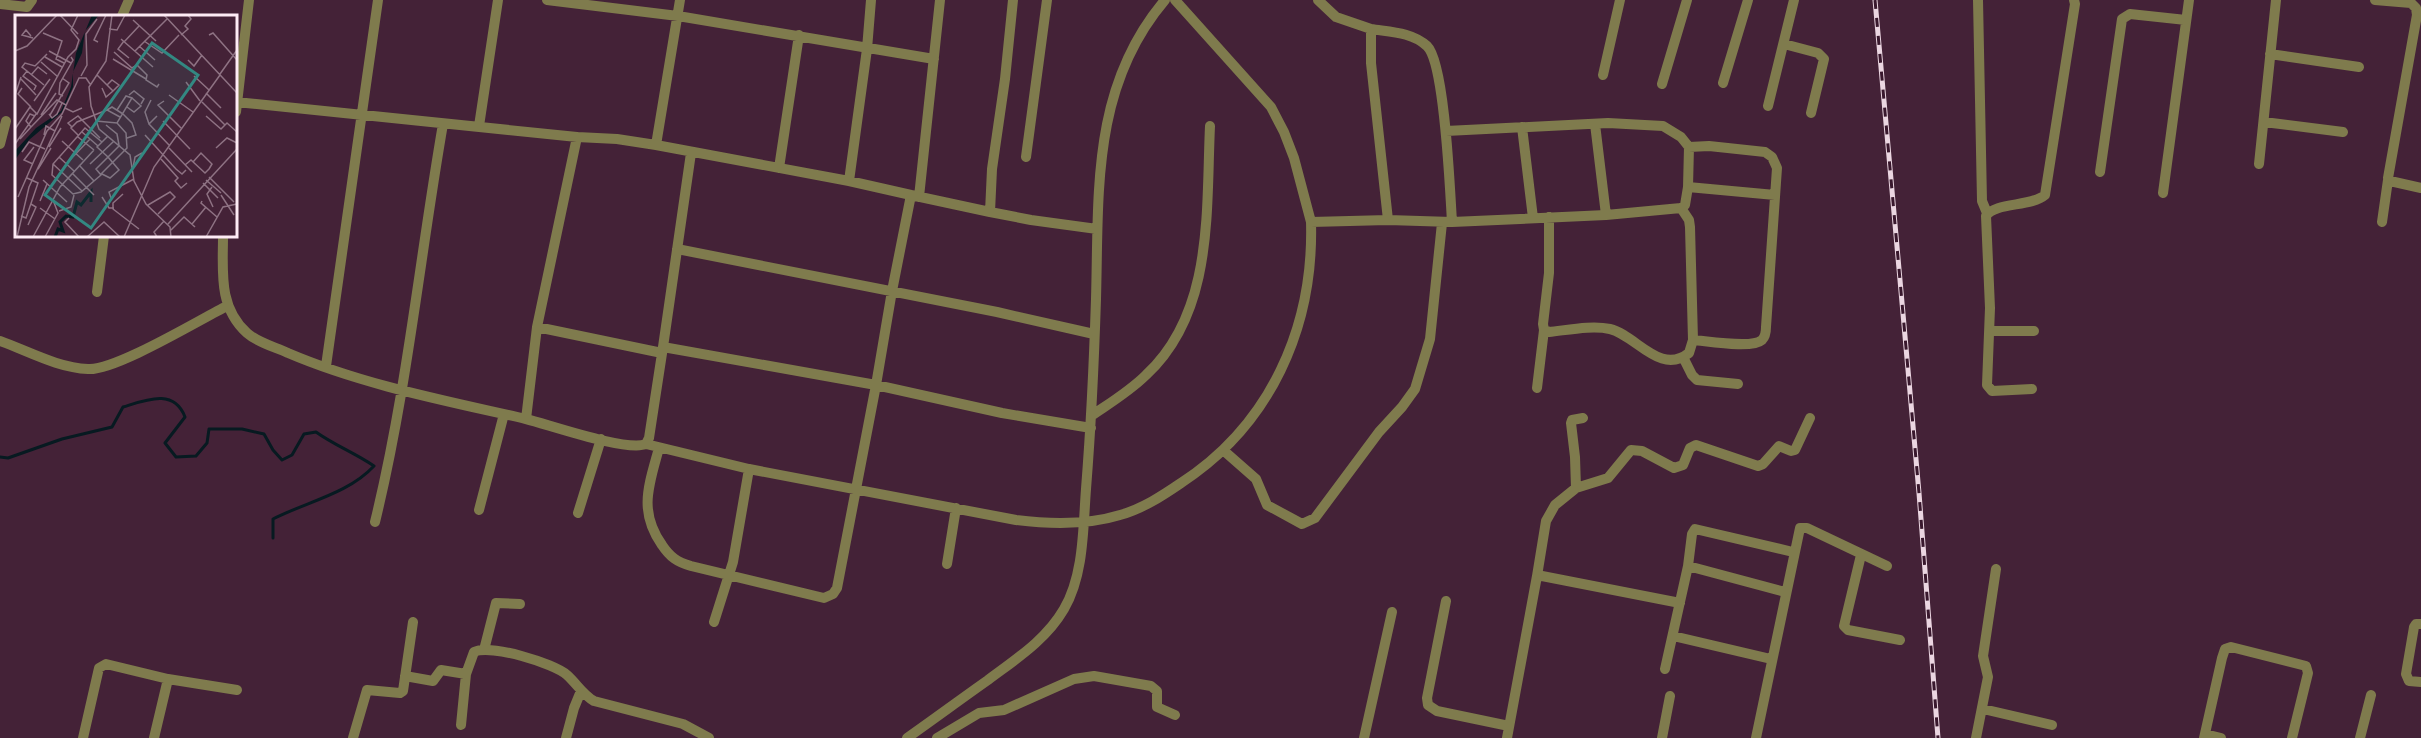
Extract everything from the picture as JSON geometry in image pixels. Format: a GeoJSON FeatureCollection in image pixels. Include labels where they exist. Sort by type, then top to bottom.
{"type":"FeatureCollection","features":[{"type":"Feature","properties":{"kind":"street"},"geometry":{"type":"LineString","coordinates":[[0,4],[27,7],[33,0]]}},
{"type":"Feature","properties":{"kind":"street"},"geometry":{"type":"LineString","coordinates":[[122,15],[129,0]]}},
{"type":"Feature","properties":{"kind":"street"},"geometry":{"type":"LineString","coordinates":[[237,98],[249,0]]}},
{"type":"Feature","properties":{"kind":"street"},"geometry":{"type":"LineString","coordinates":[[326,366],[378,0]]}},
{"type":"Feature","properties":{"kind":"street"},"geometry":{"type":"LineString","coordinates":[[479,126],[498,0]]}},
{"type":"Feature","properties":{"kind":"street"},"geometry":{"type":"LineString","coordinates":[[547,0],[678,16],[934,59]]}},
{"type":"Feature","properties":{"kind":"street"},"geometry":{"type":"LineString","coordinates":[[656,145],[680,0]]}},
{"type":"Feature","properties":{"kind":"street"},"geometry":{"type":"LineString","coordinates":[[849,181],[867,49],[871,0]]}},
{"type":"Feature","properties":{"kind":"street"},"geometry":{"type":"LineString","coordinates":[[658,448],[646,508],[655,535],[668,553],[679,563],[824,598],[833,594],[837,588],[857,489],[892,291],[915,196],[940,0]]}},
{"type":"Feature","properties":{"kind":"street"},"geometry":{"type":"LineString","coordinates":[[990,212],[992,169],[1005,79],[1013,0]]}},
{"type":"Feature","properties":{"kind":"street"},"geometry":{"type":"LineString","coordinates":[[1026,157],[1047,0]]}},
{"type":"Feature","properties":{"kind":"street"},"geometry":{"type":"LineString","coordinates":[[223,237],[224,289],[227,306],[233,319],[254,339],[326,366],[402,389],[601,440],[639,446],[646,444],[749,470],[1041,523],[1120,516],[1165,494],[1192,476],[1236,438],[1264,400],[1283,368],[1297,331],[1311,244],[1311,222],[1294,158],[1271,107],[1175,0]]}},
{"type":"Feature","properties":{"kind":"street"},"geometry":{"type":"LineString","coordinates":[[1223,450],[1256,479],[1267,505],[1302,524],[1315,518],[1379,432],[1415,389],[1430,339],[1447,222],[1446,131],[1435,57],[1432,51],[1420,41],[1406,34],[1371,29],[1336,17],[1318,0]]}},
{"type":"Feature","properties":{"kind":"street"},"geometry":{"type":"LineString","coordinates":[[1603,75],[1620,0]]}},
{"type":"Feature","properties":{"kind":"street"},"geometry":{"type":"LineString","coordinates":[[1662,84],[1687,0]]}},
{"type":"Feature","properties":{"kind":"street"},"geometry":{"type":"LineString","coordinates":[[1723,83],[1748,0]]}},
{"type":"Feature","properties":{"kind":"street"},"geometry":{"type":"LineString","coordinates":[[1768,106],[1794,0]]}},
{"type":"Feature","properties":{"kind":"street"},"geometry":{"type":"LineString","coordinates":[[1978,0],[1982,201],[1987,213],[1990,331],[1987,385],[1989,389],[2032,388]]}},
{"type":"Feature","properties":{"kind":"street"},"geometry":{"type":"LineString","coordinates":[[1987,213],[2042,198],[2045,195],[2074,0]]}},
{"type":"Feature","properties":{"kind":"street"},"geometry":{"type":"LineString","coordinates":[[2163,193],[2189,0]]}},
{"type":"Feature","properties":{"kind":"street"},"geometry":{"type":"LineString","coordinates":[[2259,164],[2276,0]]}},
{"type":"Feature","properties":{"kind":"street"},"geometry":{"type":"LineString","coordinates":[[2375,0],[2411,3],[2417,11],[2382,222]]}},
{"type":"Feature","properties":{"kind":"street"},"geometry":{"type":"LineString","coordinates":[[907,738],[1022,655],[1050,628],[1064,610],[1072,592],[1077,576],[1091,428],[1098,229],[1106,120],[1127,58],[1161,1]]}},
{"type":"Feature","properties":{"kind":"street"},"geometry":{"type":"LineString","coordinates":[[2100,172],[2122,19],[2130,14],[2186,20]]}},
{"type":"Feature","properties":{"kind":"street"},"geometry":{"type":"LineString","coordinates":[[1371,29],[1371,63],[1388,220]]}},
{"type":"Feature","properties":{"kind":"street"},"geometry":{"type":"LineString","coordinates":[[779,168],[799,35]]}},
{"type":"Feature","properties":{"kind":"street"},"geometry":{"type":"LineString","coordinates":[[1784,44],[1818,53],[1824,59],[1811,113]]}},
{"type":"Feature","properties":{"kind":"street"},"geometry":{"type":"LineString","coordinates":[[2270,54],[2359,67]]}},
{"type":"Feature","properties":{"kind":"street"},"geometry":{"type":"LineString","coordinates":[[237,106],[617,139],[849,181],[1031,220],[1098,229]]}},
{"type":"Feature","properties":{"kind":"street"},"geometry":{"type":"LineString","coordinates":[[0,144],[8,120]]}},
{"type":"Feature","properties":{"kind":"street"},"geometry":{"type":"LineString","coordinates":[[2264,122],[2343,132]]}},
{"type":"Feature","properties":{"kind":"street"},"geometry":{"type":"LineString","coordinates":[[1311,222],[1388,220],[1447,222],[1606,215],[1681,208],[1685,205],[1688,188],[1689,147],[1681,137],[1663,126],[1632,123],[1446,131]]}},
{"type":"Feature","properties":{"kind":"street"},"geometry":{"type":"LineString","coordinates":[[375,522],[390,463],[424,233],[443,124]]}},
{"type":"Feature","properties":{"kind":"street"},"geometry":{"type":"LineString","coordinates":[[1594,124],[1606,215]]}},
{"type":"Feature","properties":{"kind":"street"},"geometry":{"type":"LineString","coordinates":[[1091,416],[1128,392],[1148,374],[1182,327],[1192,304],[1198,285],[1205,230],[1210,126]]}},
{"type":"Feature","properties":{"kind":"street"},"geometry":{"type":"LineString","coordinates":[[1522,127],[1533,218]]}},
{"type":"Feature","properties":{"kind":"street"},"geometry":{"type":"LineString","coordinates":[[526,419],[537,327],[576,137]]}},
{"type":"Feature","properties":{"kind":"street"},"geometry":{"type":"LineString","coordinates":[[1689,147],[1725,148],[1770,154],[1777,165],[1766,327],[1763,339],[1759,343],[1749,344],[1693,340]]}},
{"type":"Feature","properties":{"kind":"street"},"geometry":{"type":"LineString","coordinates":[[646,444],[649,438],[663,350],[691,153]]}},
{"type":"Feature","properties":{"kind":"street"},"geometry":{"type":"LineString","coordinates":[[2388,180],[2421,188]]}},
{"type":"Feature","properties":{"kind":"street"},"geometry":{"type":"LineString","coordinates":[[1688,188],[1774,195]]}},
{"type":"Feature","properties":{"kind":"street"},"geometry":{"type":"LineString","coordinates":[[1544,330],[1549,332],[1607,328],[1622,334],[1651,355],[1668,359],[1683,357],[1689,353],[1693,340],[1689,220],[1681,208]]}},
{"type":"Feature","properties":{"kind":"street"},"geometry":{"type":"LineString","coordinates":[[1537,388],[1549,273],[1549,217]]}},
{"type":"Feature","properties":{"kind":"street"},"geometry":{"type":"LineString","coordinates":[[97,292],[104,237]]}},
{"type":"Feature","properties":{"kind":"street"},"geometry":{"type":"LineString","coordinates":[[677,249],[1094,334]]}},
{"type":"Feature","properties":{"kind":"street"},"geometry":{"type":"LineString","coordinates":[[0,340],[61,364],[97,369],[136,353],[227,306]]}},
{"type":"Feature","properties":{"kind":"street"},"geometry":{"type":"LineString","coordinates":[[537,327],[876,385],[1002,413],[1091,428]]}},
{"type":"Feature","properties":{"kind":"street"},"geometry":{"type":"LineString","coordinates":[[1990,331],[2034,330]]}},
{"type":"Feature","properties":{"kind":"street"},"geometry":{"type":"LineString","coordinates":[[1683,357],[1697,380],[1738,384]]}},
{"type":"Feature","properties":{"kind":"street"},"geometry":{"type":"LineString","coordinates":[[479,510],[504,414]]}},
{"type":"Feature","properties":{"kind":"street"},"geometry":{"type":"LineString","coordinates":[[1576,488],[1571,422],[1583,418]]}},
{"type":"Feature","properties":{"kind":"street"},"geometry":{"type":"LineString","coordinates":[[1507,738],[1546,521],[1560,500],[1576,488],[1608,477],[1626,453],[1635,448],[1674,468],[1680,467],[1690,448],[1696,446],[1761,465],[1779,446],[1791,451],[1795,450],[1810,418]]}},
{"type":"Feature","properties":{"kind":"street"},"geometry":{"type":"LineString","coordinates":[[578,513],[601,440]]}},
{"type":"Feature","properties":{"kind":"street"},"geometry":{"type":"LineString","coordinates":[[714,622],[730,576],[749,470]]}},
{"type":"Feature","properties":{"kind":"street"},"geometry":{"type":"LineString","coordinates":[[947,564],[956,508]]}},
{"type":"Feature","properties":{"kind":"street"},"geometry":{"type":"LineString","coordinates":[[1665,669],[1688,566],[1692,534],[1695,529],[1699,528],[1793,552]]}},
{"type":"Feature","properties":{"kind":"street"},"geometry":{"type":"LineString","coordinates":[[1756,738],[1798,531],[1802,528],[1887,566]]}},
{"type":"Feature","properties":{"kind":"street"},"geometry":{"type":"LineString","coordinates":[[1861,555],[1844,626],[1848,630],[1900,640]]}},
{"type":"Feature","properties":{"kind":"street"},"geometry":{"type":"LineString","coordinates":[[1688,566],[1785,592]]}},
{"type":"Feature","properties":{"kind":"street"},"geometry":{"type":"LineString","coordinates":[[1976,738],[1988,675],[1983,656],[1996,569]]}},
{"type":"Feature","properties":{"kind":"street"},"geometry":{"type":"LineString","coordinates":[[1537,576],[1680,603]]}},
{"type":"Feature","properties":{"kind":"street"},"geometry":{"type":"LineString","coordinates":[[1446,601],[1427,698],[1428,705],[1437,711],[1509,726]]}},
{"type":"Feature","properties":{"kind":"street"},"geometry":{"type":"LineString","coordinates":[[484,650],[496,603],[520,604]]}},
{"type":"Feature","properties":{"kind":"street"},"geometry":{"type":"LineString","coordinates":[[1365,738],[1392,612]]}},
{"type":"Feature","properties":{"kind":"street"},"geometry":{"type":"LineString","coordinates":[[353,738],[365,692],[369,690],[400,693],[405,676],[413,622]]}},
{"type":"Feature","properties":{"kind":"street"},"geometry":{"type":"LineString","coordinates":[[2421,624],[2415,624],[2414,627],[2406,674],[2409,681],[2421,682]]}},
{"type":"Feature","properties":{"kind":"street"},"geometry":{"type":"LineString","coordinates":[[1673,636],[1771,659]]}},
{"type":"Feature","properties":{"kind":"street"},"geometry":{"type":"LineString","coordinates":[[2221,738],[2205,736],[2222,658],[2226,649],[2231,647],[2306,666],[2308,673],[2292,738]]}},
{"type":"Feature","properties":{"kind":"street"},"geometry":{"type":"LineString","coordinates":[[461,725],[466,674],[472,654],[478,650],[484,650],[518,656],[555,668],[567,675],[581,691],[594,701],[683,724],[709,738]]}},
{"type":"Feature","properties":{"kind":"street"},"geometry":{"type":"LineString","coordinates":[[83,738],[101,665],[106,664],[168,679],[237,690]]}},
{"type":"Feature","properties":{"kind":"street"},"geometry":{"type":"LineString","coordinates":[[405,676],[433,681],[443,669],[466,674]]}},
{"type":"Feature","properties":{"kind":"street"},"geometry":{"type":"LineString","coordinates":[[937,738],[980,713],[1004,710],[1074,679],[1086,676],[1151,686],[1157,693],[1158,707],[1175,715]]}},
{"type":"Feature","properties":{"kind":"street"},"geometry":{"type":"LineString","coordinates":[[154,738],[168,679]]}},
{"type":"Feature","properties":{"kind":"street"},"geometry":{"type":"LineString","coordinates":[[566,738],[581,691]]}},
{"type":"Feature","properties":{"kind":"street"},"geometry":{"type":"LineString","coordinates":[[2360,738],[2371,695]]}},
{"type":"Feature","properties":{"kind":"street"},"geometry":{"type":"LineString","coordinates":[[1662,738],[1670,696]]}},
{"type":"Feature","properties":{"kind":"street"},"geometry":{"type":"LineString","coordinates":[[1983,709],[2052,725]]}},
{"type":"Feature","properties":{"kind":"waterway"},"geometry":{"type":"LineString","coordinates":[[0,457],[8,458],[62,439],[112,427],[123,407],[158,398],[174,402],[185,417],[165,443],[176,457],[196,456],[207,443],[209,429],[242,429],[264,434],[282,460],[292,455],[304,434],[316,432],[374,466],[364,476],[339,491],[273,519],[273,538]]}},
{"type":"Feature","properties":{"kind":"railway"},"geometry":{"type":"LineString","coordinates":[[1875,0],[1919,493],[1938,738]]}}]}
